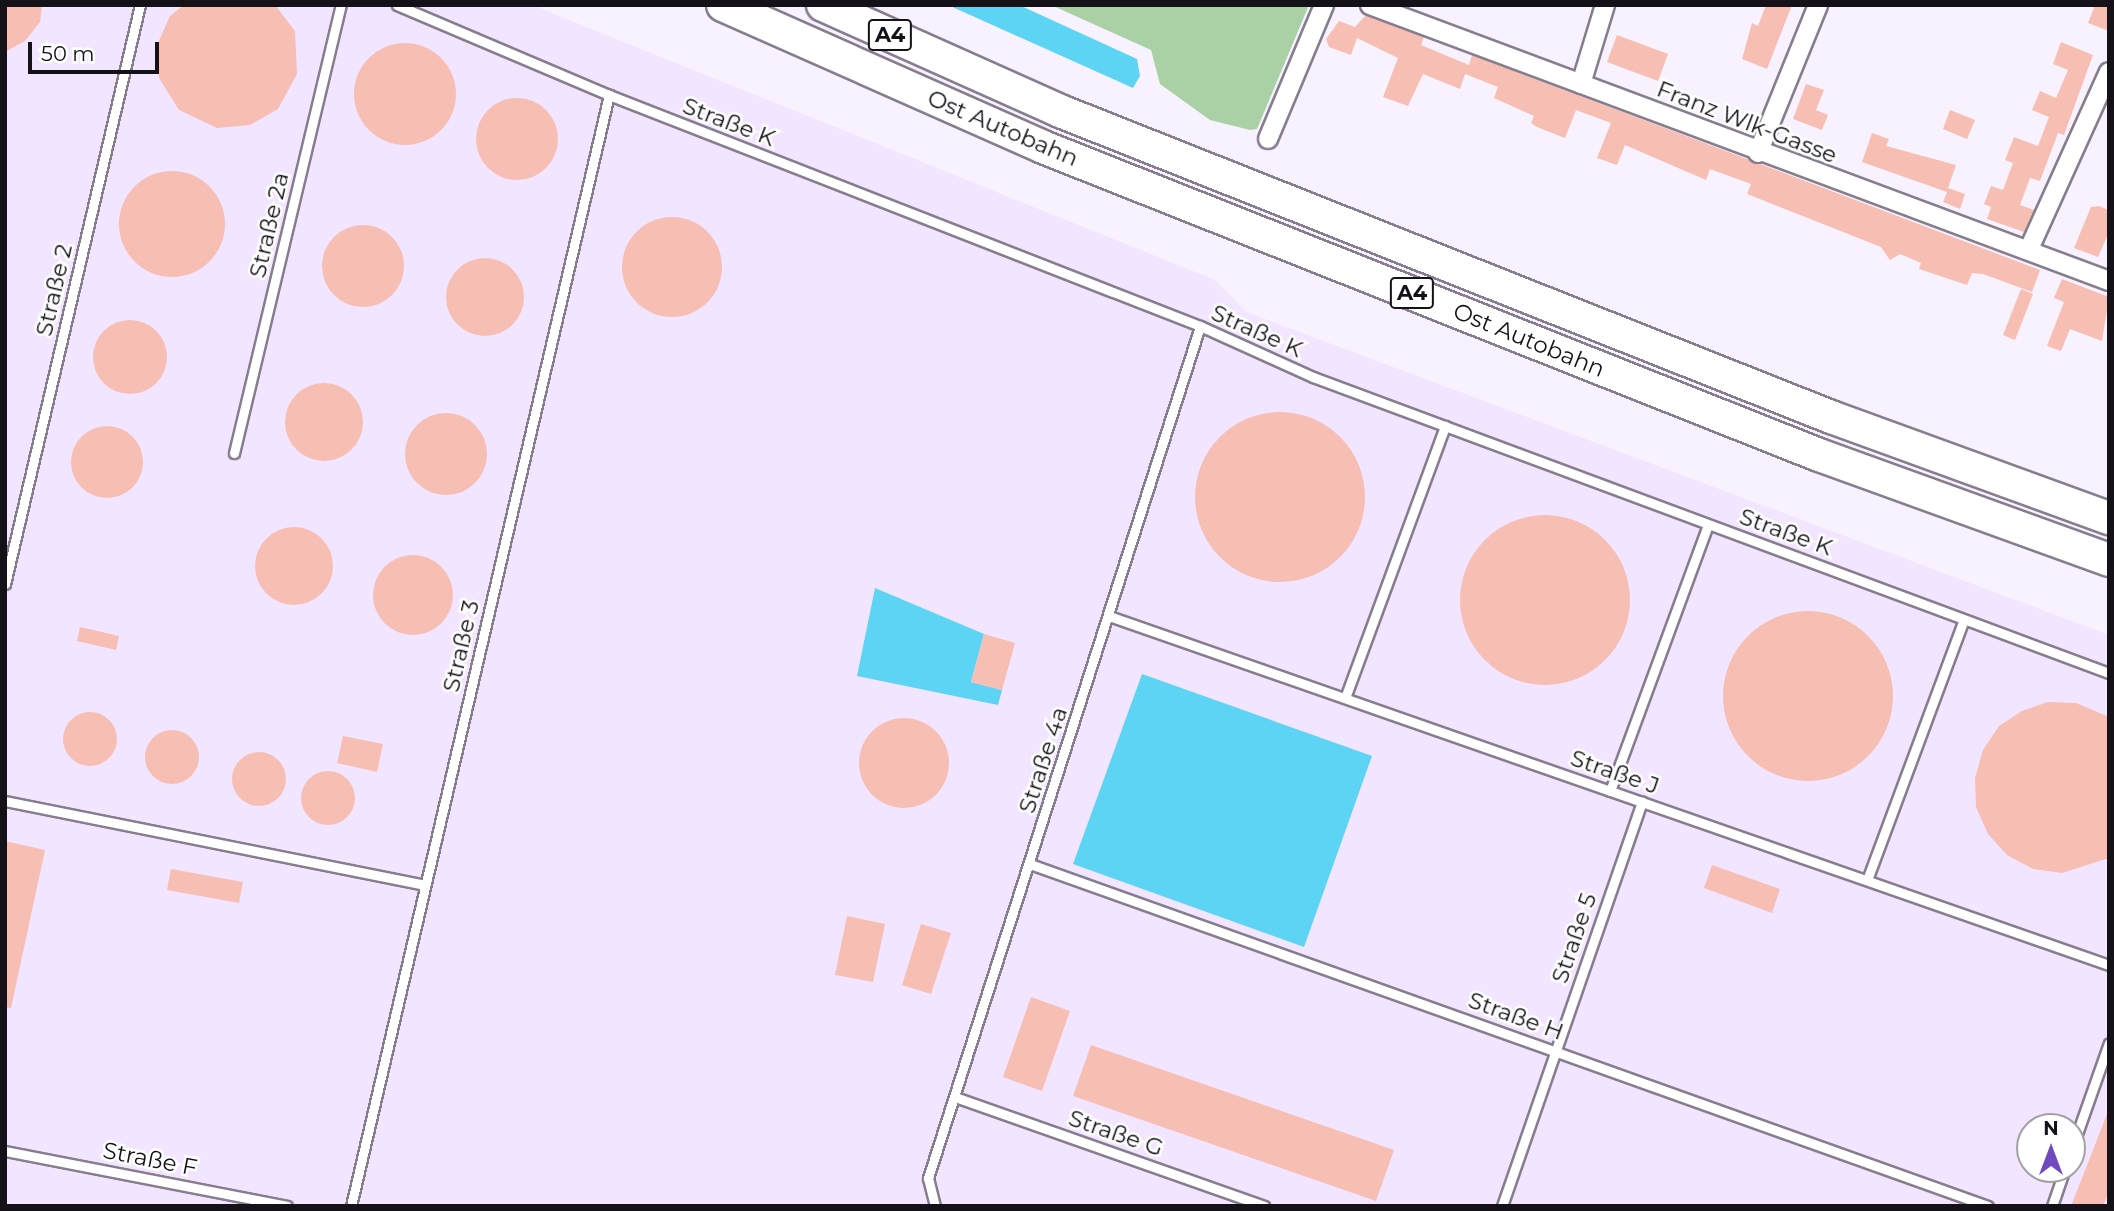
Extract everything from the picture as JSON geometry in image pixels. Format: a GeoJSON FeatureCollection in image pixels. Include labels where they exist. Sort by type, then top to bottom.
{"type":"FeatureCollection","features":[{"type":"Feature","properties":{"kind":"highway","name":"Ost Autobahn"},"geometry":{"type":"LineString","coordinates":[[723,5],[1043,147],[1819,455],[2109,560]]}},
{"type":"Feature","properties":{"kind":"highway","name":"Ost Autobahn"},"geometry":{"type":"LineString","coordinates":[[823,5],[1098,126],[1831,417],[2109,518]]}},
{"type":"Feature","properties":{"kind":"street"},"geometry":{"type":"LineString","coordinates":[[1268,139],[1324,5]]}},
{"type":"Feature","properties":{"kind":"street","name":"Franz Wlk-Gasse"},"geometry":{"type":"LineString","coordinates":[[1370,5],[1758,153],[2029,249],[2109,281]]}},
{"type":"Feature","properties":{"kind":"street"},"geometry":{"type":"LineString","coordinates":[[1581,84],[1605,5]]}},
{"type":"Feature","properties":{"kind":"street"},"geometry":{"type":"LineString","coordinates":[[1758,153],[1818,5]]}},
{"type":"Feature","properties":{"kind":"street"},"geometry":{"type":"LineString","coordinates":[[2029,249],[2109,72]]}},
{"type":"Feature","properties":{"kind":"lane","name":"Straße 2"},"geometry":{"type":"LineString","coordinates":[[5,584],[140,5]]}},
{"type":"Feature","properties":{"kind":"lane","name":"Straße 2a"},"geometry":{"type":"LineString","coordinates":[[234,453],[341,5]]}},
{"type":"Feature","properties":{"kind":"lane","name":"Straße K"},"geometry":{"type":"LineString","coordinates":[[397,5],[609,95],[1200,326],[1312,377],[2109,673]]}},
{"type":"Feature","properties":{"kind":"lane","name":"Straße 3"},"geometry":{"type":"LineString","coordinates":[[351,1206],[609,95]]}},
{"type":"Feature","properties":{"kind":"lane","name":"Straße 4a"},"geometry":{"type":"LineString","coordinates":[[934,1206],[928,1178],[1200,326]]}},
{"type":"Feature","properties":{"kind":"lane"},"geometry":{"type":"LineString","coordinates":[[1345,698],[1445,426]]}},
{"type":"Feature","properties":{"kind":"lane"},"geometry":{"type":"LineString","coordinates":[[1610,791],[1708,524]]}},
{"type":"Feature","properties":{"kind":"lane","name":"Straße J"},"geometry":{"type":"LineString","coordinates":[[1108,616],[2109,965]]}},
{"type":"Feature","properties":{"kind":"lane"},"geometry":{"type":"LineString","coordinates":[[1867,880],[1964,619]]}},
{"type":"Feature","properties":{"kind":"lane"},"geometry":{"type":"LineString","coordinates":[[5,801],[425,885]]}},
{"type":"Feature","properties":{"kind":"lane","name":"Straße 5"},"geometry":{"type":"LineString","coordinates":[[1502,1206],[1642,802]]}},
{"type":"Feature","properties":{"kind":"lane","name":"Straße H"},"geometry":{"type":"LineString","coordinates":[[1030,864],[1988,1206]]}},
{"type":"Feature","properties":{"kind":"lane"},"geometry":{"type":"LineString","coordinates":[[2084,1113],[2109,1043]]}},
{"type":"Feature","properties":{"kind":"lane","name":"Straße G"},"geometry":{"type":"LineString","coordinates":[[955,1097],[1264,1206]]}},
{"type":"Feature","properties":{"kind":"lane","name":"Straße F"},"geometry":{"type":"LineString","coordinates":[[5,1151],[287,1206]]}},
{"type":"Feature","properties":{"kind":"lane"},"geometry":{"type":"LineString","coordinates":[[2052,1206],[2060,1183]]}},
{"type":"Feature","properties":{"kind":"shaded area"},"geometry":{"type":"Polygon","coordinates":[[[5,5],[532,5],[1215,280],[1246,312],[2109,635],[2109,1206],[5,1206],[5,5]]]}},
{"type":"Feature","properties":{"kind":"green space"},"geometry":{"type":"Polygon","coordinates":[[[1051,5],[1309,5],[1257,129],[1250,130],[1210,120],[1160,84],[1151,50],[1051,5]]]}},
{"type":"Feature","properties":{"kind":"water"},"geometry":{"type":"Polygon","coordinates":[[[948,5],[1019,5],[1137,59],[1140,76],[1133,88],[948,5]]]}},
{"type":"Feature","properties":{"kind":"water"},"geometry":{"type":"Polygon","coordinates":[[[875,588],[984,634],[971,682],[1002,690],[998,705],[857,676],[875,588]]]}},
{"type":"Feature","properties":{"kind":"water"},"geometry":{"type":"Polygon","coordinates":[[[1142,674],[1372,756],[1304,947],[1073,864],[1142,674]]]}},
{"type":"Feature","properties":{"kind":"building"},"geometry":{"type":"Polygon","coordinates":[[[5,5],[42,5],[40,22],[25,41],[5,52],[5,5]]]}},
{"type":"Feature","properties":{"kind":"building"},"geometry":{"type":"Polygon","coordinates":[[[184,5],[275,5],[295,31],[297,74],[278,109],[250,125],[217,128],[179,110],[159,78],[158,43],[170,16],[184,5]]]}},
{"type":"Feature","properties":{"kind":"building"},"geometry":{"type":"Polygon","coordinates":[[[1766,5],[1792,5],[1767,69],[1742,59],[1752,23],[1758,26],[1766,5]]]}},
{"type":"Feature","properties":{"kind":"building"},"geometry":{"type":"Polygon","coordinates":[[[2095,5],[2109,5],[2109,31],[2088,23],[2095,5]]]}},
{"type":"Feature","properties":{"kind":"building"},"geometry":{"type":"Polygon","coordinates":[[[1366,15],[1424,37],[1421,45],[1469,65],[1472,55],[2040,270],[2032,292],[1983,274],[1972,273],[1967,285],[1919,269],[1921,263],[1900,254],[1890,260],[1881,247],[1747,194],[1751,184],[1710,169],[1706,180],[1625,145],[1617,165],[1597,158],[1611,123],[1576,110],[1565,138],[1537,127],[1531,123],[1534,116],[1494,98],[1498,87],[1465,74],[1460,89],[1423,74],[1408,106],[1383,97],[1398,58],[1357,38],[1351,55],[1329,47],[1326,39],[1339,21],[1355,27],[1366,15]]]}},
{"type":"Feature","properties":{"kind":"building"},"geometry":{"type":"Polygon","coordinates":[[[1617,35],[1668,54],[1658,81],[1607,62],[1617,35]]]}},
{"type":"Feature","properties":{"kind":"building"},"geometry":{"type":"Polygon","coordinates":[[[2061,42],[2093,55],[2064,135],[2058,133],[2040,181],[2030,178],[2020,205],[2034,210],[2024,232],[1987,219],[1991,207],[1984,204],[1991,186],[2003,190],[2013,163],[2005,160],[2014,137],[2038,146],[2049,117],[2032,110],[2040,91],[2056,98],[2068,70],[2053,64],[2061,42]]]}},
{"type":"Feature","properties":{"kind":"building"},"geometry":{"type":"Polygon","coordinates":[[[405,43],[425,47],[441,58],[452,74],[456,94],[452,114],[441,130],[425,141],[405,145],[385,141],[369,130],[358,114],[354,94],[358,74],[369,58],[385,47],[405,43]]]}},
{"type":"Feature","properties":{"kind":"building"},"geometry":{"type":"Polygon","coordinates":[[[1806,84],[1824,90],[1816,110],[1828,115],[1822,130],[1793,119],[1806,84]]]}},
{"type":"Feature","properties":{"kind":"building"},"geometry":{"type":"Polygon","coordinates":[[[517,98],[533,101],[546,110],[555,123],[558,139],[555,155],[546,168],[533,177],[517,180],[501,177],[488,168],[479,155],[476,139],[479,123],[488,110],[501,101],[517,98]]]}},
{"type":"Feature","properties":{"kind":"building"},"geometry":{"type":"Polygon","coordinates":[[[1950,110],[1975,120],[1967,139],[1943,129],[1950,110]]]}},
{"type":"Feature","properties":{"kind":"building"},"geometry":{"type":"Polygon","coordinates":[[[1872,133],[1889,139],[1886,146],[1956,165],[1948,188],[1965,194],[1960,209],[1943,202],[1947,192],[1862,162],[1872,133]]]}},
{"type":"Feature","properties":{"kind":"building"},"geometry":{"type":"Polygon","coordinates":[[[172,171],[192,175],[209,187],[221,204],[225,224],[221,244],[209,261],[192,273],[172,277],[152,273],[135,261],[123,244],[119,224],[123,204],[135,187],[152,175],[172,171]]]}},
{"type":"Feature","properties":{"kind":"building"},"geometry":{"type":"Polygon","coordinates":[[[2099,206],[2109,210],[2109,232],[2098,257],[2074,248],[2091,207],[2099,206]]]}},
{"type":"Feature","properties":{"kind":"building"},"geometry":{"type":"Polygon","coordinates":[[[672,217],[691,220],[708,231],[719,248],[722,267],[719,286],[708,303],[691,314],[672,317],[653,314],[636,303],[625,286],[622,267],[625,248],[636,231],[653,220],[672,217]]]}},
{"type":"Feature","properties":{"kind":"building"},"geometry":{"type":"Polygon","coordinates":[[[363,225],[379,228],[392,237],[401,250],[404,266],[401,282],[392,295],[379,304],[363,307],[347,304],[334,295],[325,282],[322,266],[325,250],[334,237],[347,228],[363,225]]]}},
{"type":"Feature","properties":{"kind":"building"},"geometry":{"type":"Polygon","coordinates":[[[485,258],[500,261],[513,269],[521,282],[524,297],[521,312],[513,325],[500,333],[485,336],[470,333],[457,325],[449,312],[446,297],[449,282],[457,269],[470,261],[485,258]]]}},
{"type":"Feature","properties":{"kind":"building"},"geometry":{"type":"Polygon","coordinates":[[[2062,279],[2109,297],[2102,341],[2070,329],[2061,351],[2047,346],[2064,302],[2054,298],[2062,279]]]}},
{"type":"Feature","properties":{"kind":"building"},"geometry":{"type":"Polygon","coordinates":[[[2021,289],[2033,294],[2015,340],[2003,335],[2021,289]]]}},
{"type":"Feature","properties":{"kind":"building"},"geometry":{"type":"Polygon","coordinates":[[[123,320],[137,320],[151,326],[161,336],[167,357],[161,378],[151,388],[137,394],[123,394],[109,388],[99,378],[93,364],[93,350],[99,336],[109,326],[123,320]]]}},
{"type":"Feature","properties":{"kind":"building"},"geometry":{"type":"Polygon","coordinates":[[[324,383],[339,386],[352,394],[360,407],[363,422],[360,437],[352,450],[339,458],[324,461],[309,458],[296,450],[288,437],[285,422],[288,407],[296,394],[309,386],[324,383]]]}},
{"type":"Feature","properties":{"kind":"building"},"geometry":{"type":"Polygon","coordinates":[[[1280,412],[1313,418],[1340,437],[1359,464],[1365,497],[1359,530],[1340,557],[1313,576],[1280,582],[1247,576],[1220,557],[1201,530],[1195,497],[1201,464],[1220,437],[1247,418],[1280,412]]]}},
{"type":"Feature","properties":{"kind":"building"},"geometry":{"type":"Polygon","coordinates":[[[446,413],[462,416],[475,425],[484,438],[487,454],[484,470],[475,483],[462,492],[446,495],[430,492],[417,483],[408,470],[405,454],[408,438],[417,425],[430,416],[446,413]]]}},
{"type":"Feature","properties":{"kind":"building"},"geometry":{"type":"Polygon","coordinates":[[[107,426],[127,432],[137,442],[143,462],[137,482],[127,492],[107,498],[87,492],[77,482],[71,462],[77,442],[87,432],[107,426]]]}},
{"type":"Feature","properties":{"kind":"building"},"geometry":{"type":"Polygon","coordinates":[[[1545,515],[1578,521],[1605,540],[1624,567],[1630,600],[1624,633],[1605,660],[1578,679],[1545,685],[1512,679],[1485,660],[1466,633],[1460,600],[1466,567],[1485,540],[1512,521],[1545,515]]]}},
{"type":"Feature","properties":{"kind":"building"},"geometry":{"type":"Polygon","coordinates":[[[294,527],[309,530],[322,538],[330,551],[333,566],[330,581],[322,594],[309,602],[294,605],[279,602],[266,594],[258,581],[255,566],[258,551],[266,538],[279,530],[294,527]]]}},
{"type":"Feature","properties":{"kind":"building"},"geometry":{"type":"Polygon","coordinates":[[[405,555],[421,555],[442,566],[453,587],[453,603],[442,624],[421,635],[405,635],[391,629],[379,617],[373,603],[373,587],[379,573],[391,561],[405,555]]]}},
{"type":"Feature","properties":{"kind":"building"},"geometry":{"type":"Polygon","coordinates":[[[1808,611],[1841,617],[1868,636],[1887,663],[1893,696],[1887,729],[1868,756],[1841,775],[1808,781],[1775,775],[1748,756],[1729,729],[1723,696],[1729,663],[1748,636],[1775,617],[1808,611]]]}},
{"type":"Feature","properties":{"kind":"building"},"geometry":{"type":"Polygon","coordinates":[[[80,627],[119,636],[116,650],[77,641],[80,627]]]}},
{"type":"Feature","properties":{"kind":"building"},"geometry":{"type":"Polygon","coordinates":[[[984,634],[1015,643],[1002,690],[971,682],[984,634]]]}},
{"type":"Feature","properties":{"kind":"building"},"geometry":{"type":"Polygon","coordinates":[[[2048,702],[2076,703],[2109,717],[2109,858],[2062,873],[2033,869],[2007,855],[1988,834],[1976,807],[1975,778],[1983,750],[1999,726],[2022,711],[2048,702]]]}},
{"type":"Feature","properties":{"kind":"building"},"geometry":{"type":"Polygon","coordinates":[[[90,712],[109,720],[117,739],[109,758],[90,766],[71,758],[63,739],[71,720],[90,712]]]}},
{"type":"Feature","properties":{"kind":"building"},"geometry":{"type":"Polygon","coordinates":[[[904,718],[921,721],[936,731],[946,746],[949,763],[946,780],[936,795],[921,805],[904,808],[887,805],[872,795],[862,780],[859,763],[862,746],[872,731],[887,721],[904,718]]]}},
{"type":"Feature","properties":{"kind":"building"},"geometry":{"type":"Polygon","coordinates":[[[172,730],[191,738],[199,757],[191,776],[172,784],[153,776],[145,757],[153,738],[172,730]]]}},
{"type":"Feature","properties":{"kind":"building"},"geometry":{"type":"Polygon","coordinates":[[[343,736],[383,744],[377,772],[337,763],[343,736]]]}},
{"type":"Feature","properties":{"kind":"building"},"geometry":{"type":"Polygon","coordinates":[[[259,752],[278,760],[286,779],[278,798],[259,806],[240,798],[232,779],[240,760],[259,752]]]}},
{"type":"Feature","properties":{"kind":"building"},"geometry":{"type":"Polygon","coordinates":[[[328,771],[347,779],[355,798],[347,817],[328,825],[309,817],[301,798],[309,779],[328,771]]]}},
{"type":"Feature","properties":{"kind":"building"},"geometry":{"type":"Polygon","coordinates":[[[5,841],[45,850],[11,1008],[5,1007],[5,841]]]}},
{"type":"Feature","properties":{"kind":"building"},"geometry":{"type":"Polygon","coordinates":[[[1712,865],[1780,889],[1772,913],[1704,888],[1712,865]]]}},
{"type":"Feature","properties":{"kind":"building"},"geometry":{"type":"Polygon","coordinates":[[[171,869],[243,882],[239,903],[167,890],[171,869]]]}},
{"type":"Feature","properties":{"kind":"building"},"geometry":{"type":"Polygon","coordinates":[[[847,916],[885,924],[873,982],[835,975],[847,916]]]}},
{"type":"Feature","properties":{"kind":"building"},"geometry":{"type":"Polygon","coordinates":[[[921,924],[951,933],[931,994],[902,985],[921,924]]]}},
{"type":"Feature","properties":{"kind":"building"},"geometry":{"type":"Polygon","coordinates":[[[1031,997],[1070,1011],[1042,1091],[1003,1077],[1031,997]]]}},
{"type":"Feature","properties":{"kind":"building"},"geometry":{"type":"Polygon","coordinates":[[[1091,1045],[1394,1150],[1376,1201],[1073,1096],[1091,1045]]]}},
{"type":"Feature","properties":{"kind":"building"},"geometry":{"type":"Polygon","coordinates":[[[2109,1109],[2109,1191],[2103,1206],[2071,1206],[2080,1183],[2086,1183],[2086,1168],[2109,1109]]]}}]}
